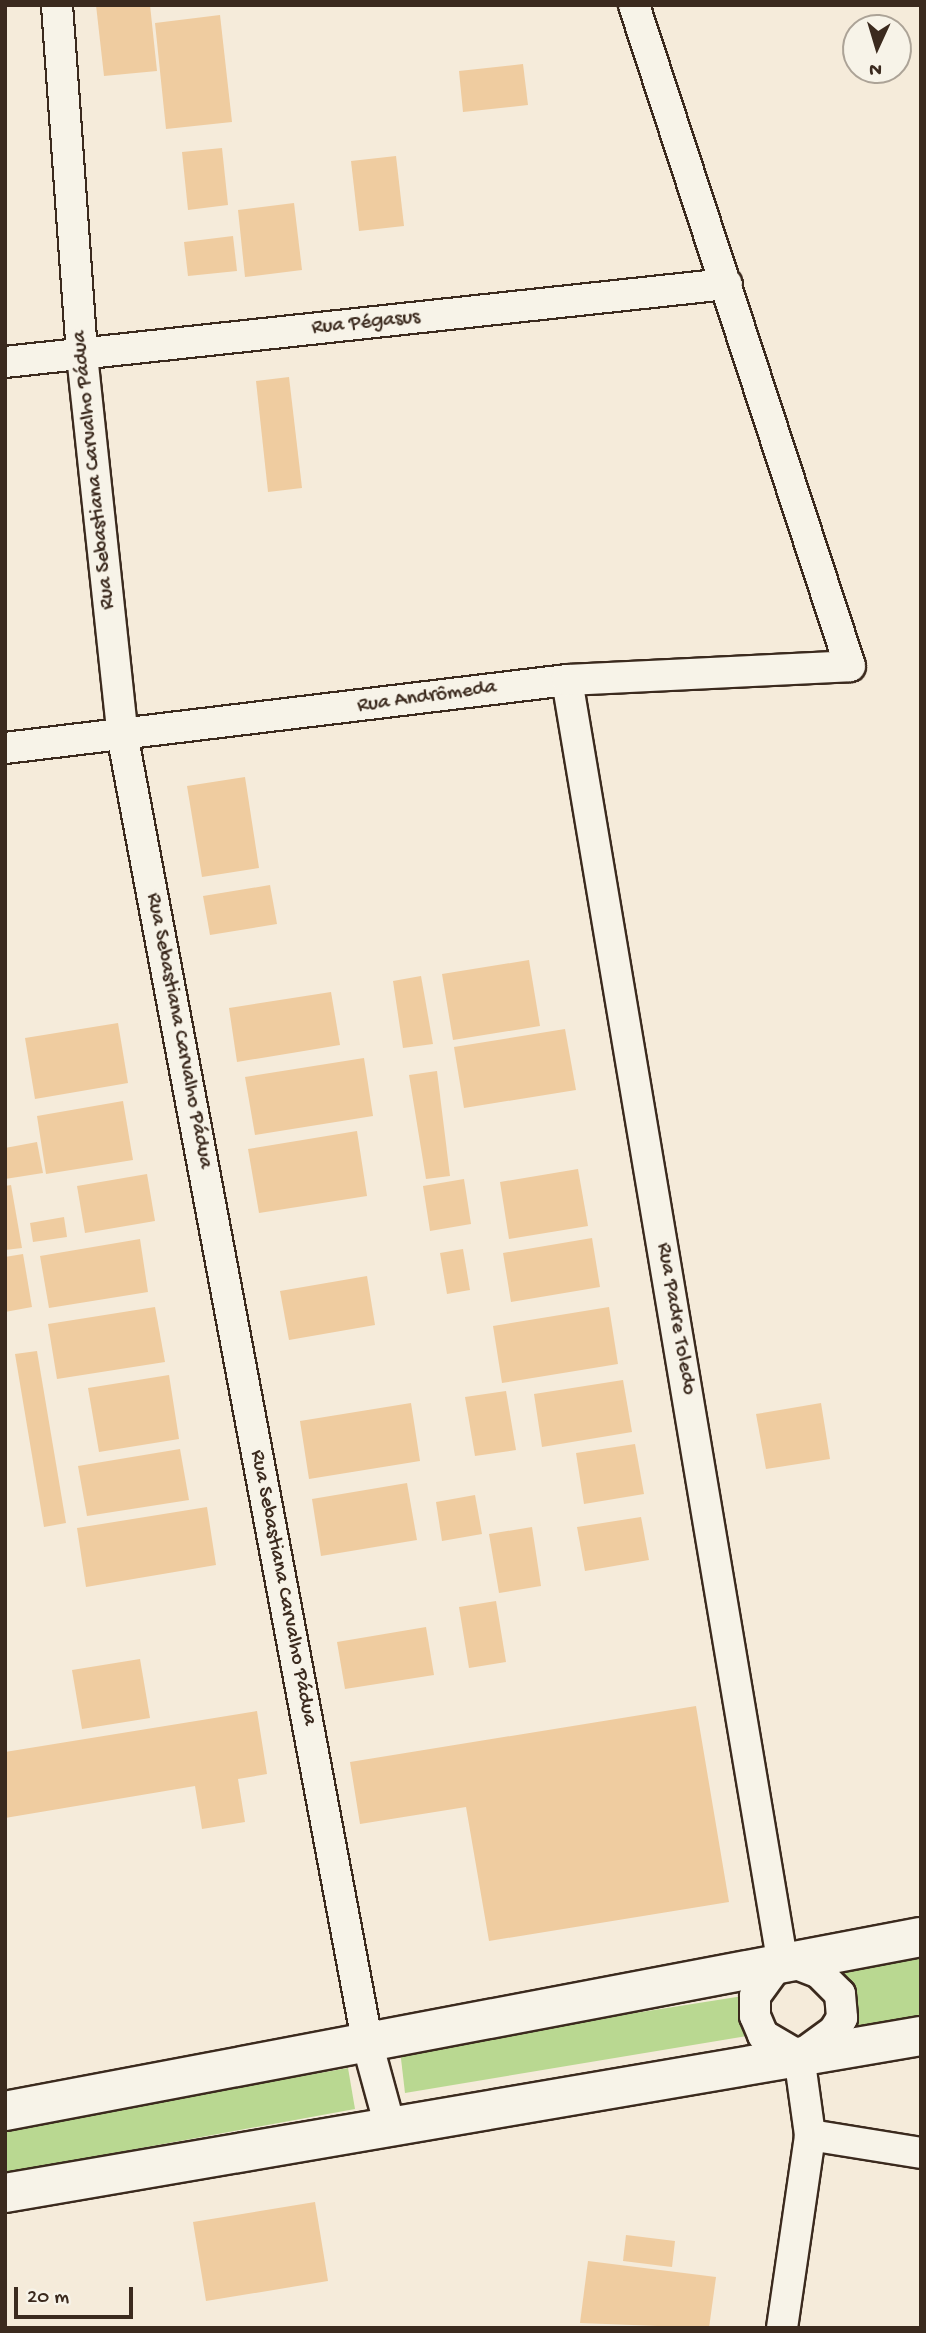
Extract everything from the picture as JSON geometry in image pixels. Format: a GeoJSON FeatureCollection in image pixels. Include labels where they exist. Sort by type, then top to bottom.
{"type":"FeatureCollection","features":[{"type":"Feature","properties":{"kind":"main road"},"geometry":{"type":"LineString","coordinates":[[5,2111],[368,2046],[782,1959],[921,1937]]}},
{"type":"Feature","properties":{"kind":"main road"},"geometry":{"type":"LineString","coordinates":[[5,2193],[389,2123],[921,2036]]}},
{"type":"Feature","properties":{"kind":"street","name":"Rua Sebastiana Carvalho Pádua"},"geometry":{"type":"LineString","coordinates":[[57,5],[82,355],[123,739],[368,2046],[389,2123]]}},
{"type":"Feature","properties":{"kind":"street"},"geometry":{"type":"LineString","coordinates":[[634,5],[727,284]]}},
{"type":"Feature","properties":{"kind":"street","name":"Rua Pégasus"},"geometry":{"type":"LineString","coordinates":[[5,362],[727,284]]}},
{"type":"Feature","properties":{"kind":"street","name":"Rua Andrômeda"},"geometry":{"type":"LineString","coordinates":[[5,748],[123,739],[567,680],[850,666],[727,284]]}},
{"type":"Feature","properties":{"kind":"street","name":"Rua Padre Toledo"},"geometry":{"type":"LineString","coordinates":[[567,680],[782,1959]]}},
{"type":"Feature","properties":{"kind":"street"},"geometry":{"type":"LineString","coordinates":[[782,1959],[818,1972],[840,1994],[842,2018],[834,2031],[799,2056],[763,2035],[755,2016],[755,1996],[782,1959]]}},
{"type":"Feature","properties":{"kind":"street"},"geometry":{"type":"LineString","coordinates":[[782,2328],[810,2135],[799,2056]]}},
{"type":"Feature","properties":{"kind":"street"},"geometry":{"type":"LineString","coordinates":[[810,2135],[921,2153]]}},
{"type":"Feature","properties":{"kind":"green space"},"geometry":{"type":"Polygon","coordinates":[[[921,1950],[921,2020],[846,2033],[853,2009],[850,1982],[832,1966],[921,1950]]]}},
{"type":"Feature","properties":{"kind":"green space"},"geometry":{"type":"Polygon","coordinates":[[[743,1996],[747,2036],[405,2093],[400,2050],[743,1996]]]}},
{"type":"Feature","properties":{"kind":"green space"},"geometry":{"type":"Polygon","coordinates":[[[348,2068],[355,2109],[5,2173],[5,2128],[348,2068]]]}},
{"type":"Feature","properties":{"kind":"building"},"geometry":{"type":"Polygon","coordinates":[[[96,5],[150,5],[157,71],[104,76],[96,5]]]}},
{"type":"Feature","properties":{"kind":"building"},"geometry":{"type":"Polygon","coordinates":[[[220,15],[232,122],[166,129],[155,23],[220,15]]]}},
{"type":"Feature","properties":{"kind":"building"},"geometry":{"type":"Polygon","coordinates":[[[523,64],[528,105],[463,112],[459,71],[523,64]]]}},
{"type":"Feature","properties":{"kind":"building"},"geometry":{"type":"Polygon","coordinates":[[[222,148],[228,205],[188,210],[182,152],[222,148]]]}},
{"type":"Feature","properties":{"kind":"building"},"geometry":{"type":"Polygon","coordinates":[[[396,156],[404,226],[359,231],[351,161],[396,156]]]}},
{"type":"Feature","properties":{"kind":"building"},"geometry":{"type":"Polygon","coordinates":[[[294,203],[302,270],[245,277],[238,210],[294,203]]]}},
{"type":"Feature","properties":{"kind":"building"},"geometry":{"type":"Polygon","coordinates":[[[233,236],[237,271],[188,276],[184,242],[233,236]]]}},
{"type":"Feature","properties":{"kind":"building"},"geometry":{"type":"Polygon","coordinates":[[[289,377],[302,488],[268,492],[256,381],[289,377]]]}},
{"type":"Feature","properties":{"kind":"building"},"geometry":{"type":"Polygon","coordinates":[[[245,777],[259,868],[202,877],[187,786],[245,777]]]}},
{"type":"Feature","properties":{"kind":"building"},"geometry":{"type":"Polygon","coordinates":[[[270,885],[277,924],[210,935],[203,896],[270,885]]]}},
{"type":"Feature","properties":{"kind":"building"},"geometry":{"type":"Polygon","coordinates":[[[529,960],[540,1026],[453,1040],[442,974],[529,960]]]}},
{"type":"Feature","properties":{"kind":"building"},"geometry":{"type":"Polygon","coordinates":[[[421,976],[433,1044],[403,1048],[393,981],[421,976]]]}},
{"type":"Feature","properties":{"kind":"building"},"geometry":{"type":"Polygon","coordinates":[[[331,992],[340,1045],[237,1062],[229,1008],[331,992]]]}},
{"type":"Feature","properties":{"kind":"building"},"geometry":{"type":"Polygon","coordinates":[[[118,1023],[128,1083],[35,1099],[25,1038],[118,1023]]]}},
{"type":"Feature","properties":{"kind":"building"},"geometry":{"type":"Polygon","coordinates":[[[565,1029],[576,1090],[464,1108],[454,1047],[565,1029]]]}},
{"type":"Feature","properties":{"kind":"building"},"geometry":{"type":"Polygon","coordinates":[[[364,1058],[373,1116],[255,1135],[245,1077],[364,1058]]]}},
{"type":"Feature","properties":{"kind":"building"},"geometry":{"type":"Polygon","coordinates":[[[437,1071],[450,1176],[426,1179],[409,1075],[437,1071]]]}},
{"type":"Feature","properties":{"kind":"building"},"geometry":{"type":"Polygon","coordinates":[[[123,1101],[133,1160],[46,1174],[37,1116],[123,1101]]]}},
{"type":"Feature","properties":{"kind":"building"},"geometry":{"type":"Polygon","coordinates":[[[357,1131],[367,1196],[259,1213],[248,1149],[357,1131]]]}},
{"type":"Feature","properties":{"kind":"building"},"geometry":{"type":"Polygon","coordinates":[[[37,1142],[43,1173],[5,1179],[5,1148],[37,1142]]]}},
{"type":"Feature","properties":{"kind":"building"},"geometry":{"type":"Polygon","coordinates":[[[578,1169],[588,1226],[509,1239],[500,1182],[578,1169]]]}},
{"type":"Feature","properties":{"kind":"building"},"geometry":{"type":"Polygon","coordinates":[[[147,1174],[155,1221],[85,1233],[77,1186],[147,1174]]]}},
{"type":"Feature","properties":{"kind":"building"},"geometry":{"type":"Polygon","coordinates":[[[464,1179],[471,1224],[430,1231],[423,1186],[464,1179]]]}},
{"type":"Feature","properties":{"kind":"building"},"geometry":{"type":"Polygon","coordinates":[[[11,1185],[22,1248],[5,1250],[5,1186],[11,1185]]]}},
{"type":"Feature","properties":{"kind":"building"},"geometry":{"type":"Polygon","coordinates":[[[64,1217],[67,1237],[33,1242],[30,1223],[64,1217]]]}},
{"type":"Feature","properties":{"kind":"building"},"geometry":{"type":"Polygon","coordinates":[[[592,1238],[600,1287],[511,1302],[503,1253],[592,1238]]]}},
{"type":"Feature","properties":{"kind":"building"},"geometry":{"type":"Polygon","coordinates":[[[140,1239],[148,1292],[49,1308],[40,1256],[140,1239]]]}},
{"type":"Feature","properties":{"kind":"building"},"geometry":{"type":"Polygon","coordinates":[[[463,1249],[470,1290],[447,1294],[440,1253],[463,1249]]]}},
{"type":"Feature","properties":{"kind":"building"},"geometry":{"type":"Polygon","coordinates":[[[23,1254],[32,1307],[5,1312],[5,1257],[23,1254]]]}},
{"type":"Feature","properties":{"kind":"building"},"geometry":{"type":"Polygon","coordinates":[[[367,1276],[375,1325],[289,1340],[280,1291],[367,1276]]]}},
{"type":"Feature","properties":{"kind":"building"},"geometry":{"type":"Polygon","coordinates":[[[155,1307],[165,1362],[57,1379],[48,1324],[155,1307]]]}},
{"type":"Feature","properties":{"kind":"building"},"geometry":{"type":"Polygon","coordinates":[[[609,1307],[618,1364],[502,1383],[493,1326],[609,1307]]]}},
{"type":"Feature","properties":{"kind":"building"},"geometry":{"type":"Polygon","coordinates":[[[37,1351],[66,1523],[44,1527],[15,1354],[37,1351]]]}},
{"type":"Feature","properties":{"kind":"building"},"geometry":{"type":"Polygon","coordinates":[[[169,1375],[179,1439],[99,1452],[88,1388],[169,1375]]]}},
{"type":"Feature","properties":{"kind":"building"},"geometry":{"type":"Polygon","coordinates":[[[623,1380],[632,1432],[542,1447],[534,1394],[623,1380]]]}},
{"type":"Feature","properties":{"kind":"building"},"geometry":{"type":"Polygon","coordinates":[[[506,1391],[516,1450],[475,1456],[465,1397],[506,1391]]]}},
{"type":"Feature","properties":{"kind":"building"},"geometry":{"type":"Polygon","coordinates":[[[411,1403],[420,1461],[309,1479],[300,1421],[411,1403]]]}},
{"type":"Feature","properties":{"kind":"building"},"geometry":{"type":"Polygon","coordinates":[[[821,1403],[830,1459],[766,1469],[756,1414],[821,1403]]]}},
{"type":"Feature","properties":{"kind":"building"},"geometry":{"type":"Polygon","coordinates":[[[635,1444],[644,1494],[584,1504],[576,1453],[635,1444]]]}},
{"type":"Feature","properties":{"kind":"building"},"geometry":{"type":"Polygon","coordinates":[[[180,1449],[189,1500],[87,1516],[78,1466],[180,1449]]]}},
{"type":"Feature","properties":{"kind":"building"},"geometry":{"type":"Polygon","coordinates":[[[407,1483],[417,1540],[321,1556],[312,1499],[407,1483]]]}},
{"type":"Feature","properties":{"kind":"building"},"geometry":{"type":"Polygon","coordinates":[[[475,1495],[482,1534],[442,1541],[436,1502],[475,1495]]]}},
{"type":"Feature","properties":{"kind":"building"},"geometry":{"type":"Polygon","coordinates":[[[207,1507],[216,1565],[86,1587],[77,1528],[207,1507]]]}},
{"type":"Feature","properties":{"kind":"building"},"geometry":{"type":"Polygon","coordinates":[[[641,1517],[649,1560],[585,1571],[577,1527],[641,1517]]]}},
{"type":"Feature","properties":{"kind":"building"},"geometry":{"type":"Polygon","coordinates":[[[532,1527],[541,1586],[499,1593],[489,1534],[532,1527]]]}},
{"type":"Feature","properties":{"kind":"building"},"geometry":{"type":"Polygon","coordinates":[[[496,1601],[506,1662],[469,1668],[459,1607],[496,1601]]]}},
{"type":"Feature","properties":{"kind":"building"},"geometry":{"type":"Polygon","coordinates":[[[426,1627],[434,1675],[345,1689],[337,1642],[426,1627]]]}},
{"type":"Feature","properties":{"kind":"building"},"geometry":{"type":"Polygon","coordinates":[[[140,1659],[150,1718],[82,1729],[72,1670],[140,1659]]]}},
{"type":"Feature","properties":{"kind":"building"},"geometry":{"type":"Polygon","coordinates":[[[696,1706],[729,1902],[489,1941],[466,1807],[360,1824],[350,1762],[696,1706]]]}},
{"type":"Feature","properties":{"kind":"building"},"geometry":{"type":"Polygon","coordinates":[[[257,1711],[267,1774],[238,1779],[245,1822],[202,1829],[195,1786],[5,1818],[5,1752],[257,1711]]]}},
{"type":"Feature","properties":{"kind":"building"},"geometry":{"type":"Polygon","coordinates":[[[315,2202],[328,2281],[206,2301],[193,2222],[315,2202]]]}},
{"type":"Feature","properties":{"kind":"building"},"geometry":{"type":"Polygon","coordinates":[[[626,2235],[675,2241],[672,2267],[623,2261],[626,2235]]]}},
{"type":"Feature","properties":{"kind":"building"},"geometry":{"type":"Polygon","coordinates":[[[588,2261],[716,2277],[709,2328],[580,2323],[588,2261]]]}}]}
